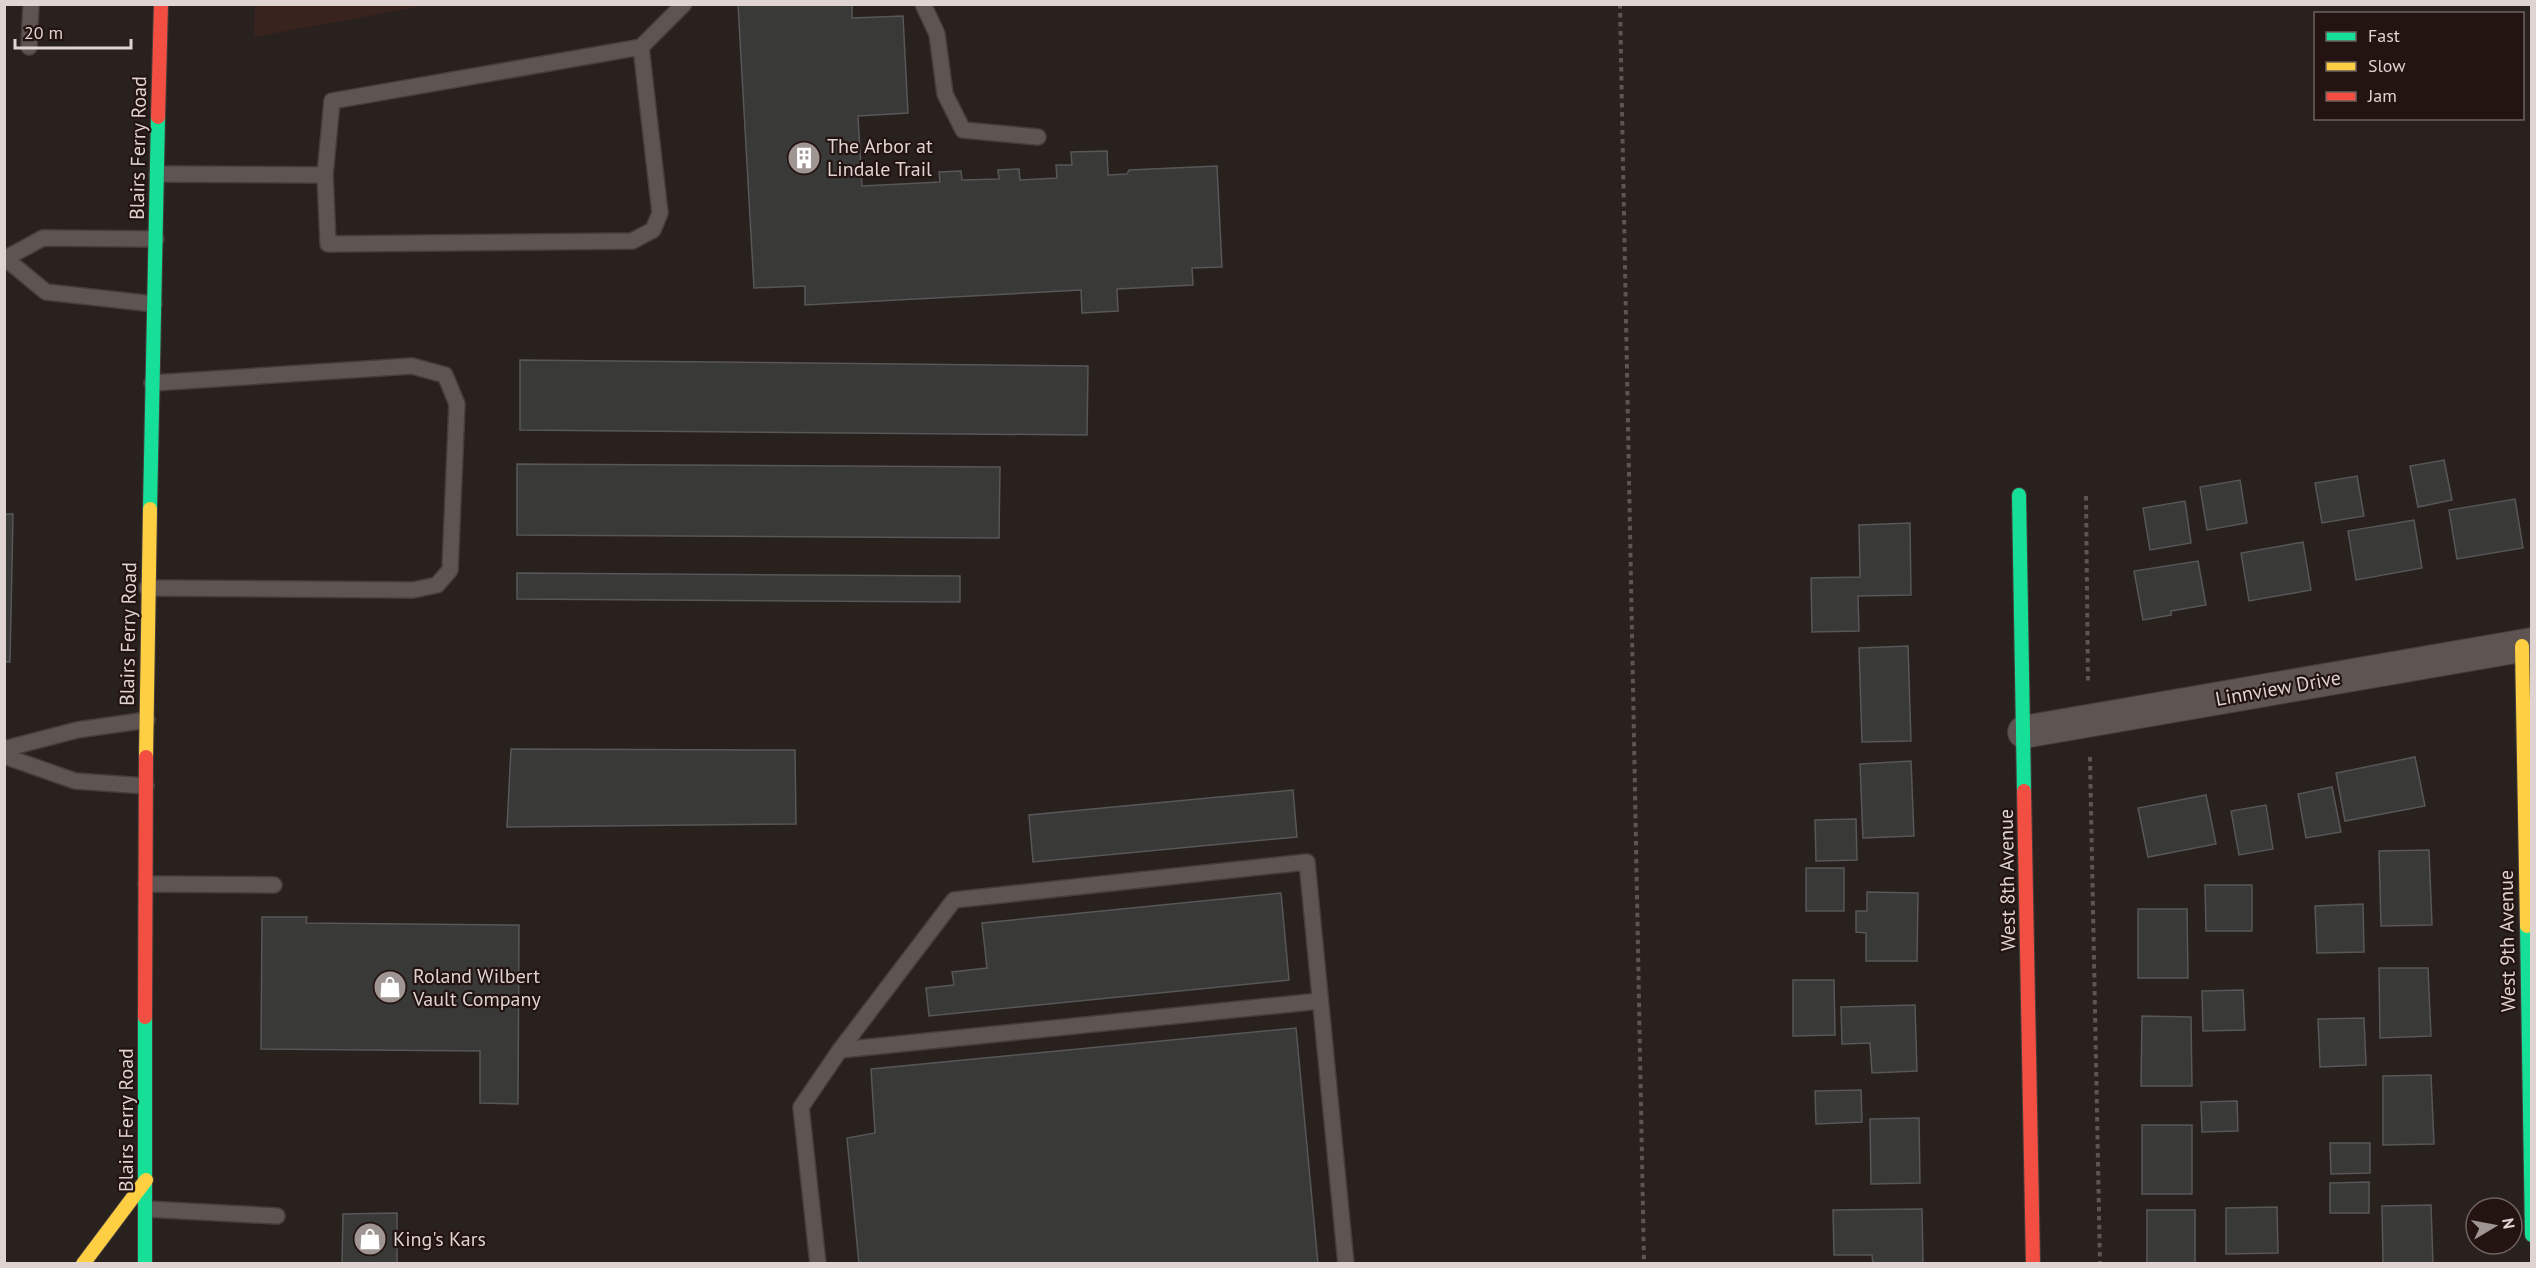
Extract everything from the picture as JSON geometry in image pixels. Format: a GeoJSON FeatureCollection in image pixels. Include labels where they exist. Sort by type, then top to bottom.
{"type":"FeatureCollection","features":[{"type":"Feature","properties":{"kind":"main road","name":"Blairs Ferry Road"},"geometry":{"type":"LineString","coordinates":[[146,1263],[147,588],[161,4]]}},
{"type":"Feature","properties":{"kind":"main road","name":"West 8th Avenue"},"geometry":{"type":"LineString","coordinates":[[2019,495],[2033,1263]]}},
{"type":"Feature","properties":{"kind":"main road","name":"West 9th Avenue"},"geometry":{"type":"LineString","coordinates":[[2527,645],[2532,1235]]}},
{"type":"Feature","properties":{"kind":"main road"},"geometry":{"type":"LineString","coordinates":[[83,1263],[146,1180]]}},
{"type":"Feature","properties":{"kind":"main road"},"geometry":{"type":"LineString","coordinates":[[146,1243],[152,1263]]}},
{"type":"Feature","properties":{"kind":"street","name":"Linnview Drive"},"geometry":{"type":"LineString","coordinates":[[2024,732],[2527,645]]}},
{"type":"Feature","properties":{"kind":"lane"},"geometry":{"type":"LineString","coordinates":[[29,47],[31,4]]}},
{"type":"Feature","properties":{"kind":"lane"},"geometry":{"type":"LineString","coordinates":[[641,47],[660,213],[653,230],[632,241],[327,244],[325,175],[332,101],[641,47],[684,4]]}},
{"type":"Feature","properties":{"kind":"lane"},"geometry":{"type":"LineString","coordinates":[[922,4],[937,34],[945,94],[963,130],[1038,136]]}},
{"type":"Feature","properties":{"kind":"lane"},"geometry":{"type":"LineString","coordinates":[[157,174],[325,175]]}},
{"type":"Feature","properties":{"kind":"lane"},"geometry":{"type":"LineString","coordinates":[[154,304],[45,292],[5,259],[43,238],[156,239]]}},
{"type":"Feature","properties":{"kind":"lane"},"geometry":{"type":"LineString","coordinates":[[147,588],[413,590],[437,585],[450,570],[457,404],[445,375],[412,366],[152,383]]}},
{"type":"Feature","properties":{"kind":"lane"},"geometry":{"type":"LineString","coordinates":[[4,749],[77,730],[147,720]]}},
{"type":"Feature","properties":{"kind":"lane"},"geometry":{"type":"LineString","coordinates":[[4,756],[75,781],[146,786]]}},
{"type":"Feature","properties":{"kind":"lane"},"geometry":{"type":"LineString","coordinates":[[818,1263],[801,1107],[840,1050],[954,900],[1306,862],[1346,1263]]}},
{"type":"Feature","properties":{"kind":"lane"},"geometry":{"type":"LineString","coordinates":[[146,884],[274,885]]}},
{"type":"Feature","properties":{"kind":"lane"},"geometry":{"type":"LineString","coordinates":[[840,1050],[1320,1001]]}},
{"type":"Feature","properties":{"kind":"lane"},"geometry":{"type":"LineString","coordinates":[[146,1209],[277,1216]]}},
{"type":"Feature","properties":{"kind":"path"},"geometry":{"type":"LineString","coordinates":[[1620,4],[1644,1263]]}},
{"type":"Feature","properties":{"kind":"path"},"geometry":{"type":"LineString","coordinates":[[2086,496],[2088,685]]}},
{"type":"Feature","properties":{"kind":"path"},"geometry":{"type":"LineString","coordinates":[[2090,755],[2100,1263]]}},
{"type":"Feature","properties":{"kind":"shaded area"},"geometry":{"type":"Polygon","coordinates":[[[255,4],[429,5],[254,37],[255,4]]]}},
{"type":"Feature","properties":{"kind":"building","name":"The Arbor at Lindale Trail"},"geometry":{"type":"Polygon","coordinates":[[[738,4],[852,4],[852,18],[903,16],[908,113],[858,116],[862,186],[940,182],[939,172],[961,171],[962,180],[999,179],[998,170],[1019,169],[1020,180],[1057,178],[1056,165],[1072,165],[1071,152],[1107,151],[1108,175],[1127,174],[1129,170],[1217,166],[1222,267],[1192,268],[1193,285],[1117,289],[1118,311],[1082,313],[1081,290],[805,305],[805,286],[754,288],[738,4]]]}},
{"type":"Feature","properties":{"kind":"building"},"geometry":{"type":"Polygon","coordinates":[[[520,360],[1088,366],[1087,435],[520,430],[520,360]]]}},
{"type":"Feature","properties":{"kind":"building"},"geometry":{"type":"Polygon","coordinates":[[[2444,460],[2452,500],[2418,507],[2410,466],[2444,460]]]}},
{"type":"Feature","properties":{"kind":"building"},"geometry":{"type":"Polygon","coordinates":[[[517,464],[1000,467],[999,538],[517,535],[517,464]]]}},
{"type":"Feature","properties":{"kind":"building"},"geometry":{"type":"Polygon","coordinates":[[[2357,476],[2364,516],[2322,523],[2315,483],[2357,476]]]}},
{"type":"Feature","properties":{"kind":"building"},"geometry":{"type":"Polygon","coordinates":[[[2240,480],[2247,523],[2207,530],[2200,487],[2240,480]]]}},
{"type":"Feature","properties":{"kind":"building"},"geometry":{"type":"Polygon","coordinates":[[[2515,499],[2523,548],[2457,559],[2449,510],[2515,499]]]}},
{"type":"Feature","properties":{"kind":"building"},"geometry":{"type":"Polygon","coordinates":[[[2185,501],[2191,543],[2150,550],[2143,508],[2185,501]]]}},
{"type":"Feature","properties":{"kind":"building"},"geometry":{"type":"Polygon","coordinates":[[[4,514],[13,514],[10,662],[4,662],[4,514]]]}},
{"type":"Feature","properties":{"kind":"building"},"geometry":{"type":"Polygon","coordinates":[[[2414,520],[2422,568],[2356,580],[2348,531],[2414,520]]]}},
{"type":"Feature","properties":{"kind":"building"},"geometry":{"type":"Polygon","coordinates":[[[1910,523],[1911,595],[1858,596],[1859,631],[1812,632],[1811,578],[1860,577],[1859,525],[1910,523]]]}},
{"type":"Feature","properties":{"kind":"building"},"geometry":{"type":"Polygon","coordinates":[[[2303,542],[2311,590],[2249,601],[2241,553],[2303,542]]]}},
{"type":"Feature","properties":{"kind":"building"},"geometry":{"type":"Polygon","coordinates":[[[2198,561],[2206,605],[2171,611],[2171,615],[2143,620],[2134,571],[2198,561]]]}},
{"type":"Feature","properties":{"kind":"building"},"geometry":{"type":"Polygon","coordinates":[[[517,573],[960,576],[960,602],[517,599],[517,573]]]}},
{"type":"Feature","properties":{"kind":"building"},"geometry":{"type":"Polygon","coordinates":[[[1908,646],[1911,741],[1862,742],[1859,648],[1908,646]]]}},
{"type":"Feature","properties":{"kind":"building"},"geometry":{"type":"Polygon","coordinates":[[[511,749],[795,750],[796,824],[507,827],[511,749]]]}},
{"type":"Feature","properties":{"kind":"building"},"geometry":{"type":"Polygon","coordinates":[[[2415,757],[2425,806],[2345,821],[2336,773],[2415,757]]]}},
{"type":"Feature","properties":{"kind":"building"},"geometry":{"type":"Polygon","coordinates":[[[1911,761],[1914,836],[1863,838],[1860,764],[1911,761]]]}},
{"type":"Feature","properties":{"kind":"building"},"geometry":{"type":"Polygon","coordinates":[[[2332,787],[2341,832],[2306,838],[2298,794],[2332,787]]]}},
{"type":"Feature","properties":{"kind":"building"},"geometry":{"type":"Polygon","coordinates":[[[1293,790],[1297,837],[1033,862],[1029,815],[1293,790]]]}},
{"type":"Feature","properties":{"kind":"building"},"geometry":{"type":"Polygon","coordinates":[[[2206,795],[2216,844],[2148,857],[2138,808],[2206,795]]]}},
{"type":"Feature","properties":{"kind":"building"},"geometry":{"type":"Polygon","coordinates":[[[2266,805],[2273,849],[2239,855],[2231,811],[2266,805]]]}},
{"type":"Feature","properties":{"kind":"building"},"geometry":{"type":"Polygon","coordinates":[[[1856,819],[1857,860],[1816,861],[1815,820],[1856,819]]]}},
{"type":"Feature","properties":{"kind":"building"},"geometry":{"type":"Polygon","coordinates":[[[2429,850],[2432,925],[2381,926],[2379,851],[2429,850]]]}},
{"type":"Feature","properties":{"kind":"building"},"geometry":{"type":"Polygon","coordinates":[[[1806,868],[1844,868],[1844,911],[1806,911],[1806,868]]]}},
{"type":"Feature","properties":{"kind":"building"},"geometry":{"type":"Polygon","coordinates":[[[2205,885],[2252,885],[2252,931],[2206,931],[2205,885]]]}},
{"type":"Feature","properties":{"kind":"building"},"geometry":{"type":"Polygon","coordinates":[[[1867,892],[1918,893],[1917,961],[1866,961],[1866,933],[1856,932],[1856,911],[1867,911],[1867,892]]]}},
{"type":"Feature","properties":{"kind":"building"},"geometry":{"type":"Polygon","coordinates":[[[1281,893],[1289,980],[929,1016],[926,988],[954,985],[952,972],[987,968],[982,923],[1281,893]]]}},
{"type":"Feature","properties":{"kind":"building"},"geometry":{"type":"Polygon","coordinates":[[[2363,904],[2364,952],[2317,953],[2315,906],[2363,904]]]}},
{"type":"Feature","properties":{"kind":"building"},"geometry":{"type":"Polygon","coordinates":[[[2138,909],[2187,909],[2188,978],[2138,978],[2138,909]]]}},
{"type":"Feature","properties":{"kind":"building","name":"Roland Wilbert Vault Company"},"geometry":{"type":"Polygon","coordinates":[[[262,917],[307,917],[306,923],[519,925],[518,1104],[480,1103],[480,1051],[261,1049],[262,917]]]}},
{"type":"Feature","properties":{"kind":"building"},"geometry":{"type":"Polygon","coordinates":[[[2379,968],[2428,968],[2431,1036],[2380,1038],[2379,968]]]}},
{"type":"Feature","properties":{"kind":"building"},"geometry":{"type":"Polygon","coordinates":[[[1793,980],[1834,980],[1835,1035],[1793,1036],[1793,980]]]}},
{"type":"Feature","properties":{"kind":"building"},"geometry":{"type":"Polygon","coordinates":[[[2243,990],[2245,1030],[2203,1031],[2202,991],[2243,990]]]}},
{"type":"Feature","properties":{"kind":"building"},"geometry":{"type":"Polygon","coordinates":[[[1915,1005],[1917,1071],[1872,1073],[1870,1043],[1842,1044],[1841,1007],[1915,1005]]]}},
{"type":"Feature","properties":{"kind":"building"},"geometry":{"type":"Polygon","coordinates":[[[2142,1016],[2191,1017],[2192,1086],[2141,1086],[2142,1016]]]}},
{"type":"Feature","properties":{"kind":"building"},"geometry":{"type":"Polygon","coordinates":[[[2364,1018],[2366,1065],[2320,1067],[2318,1019],[2364,1018]]]}},
{"type":"Feature","properties":{"kind":"building"},"geometry":{"type":"Polygon","coordinates":[[[1296,1028],[1318,1264],[859,1264],[847,1138],[875,1133],[871,1069],[1296,1028]]]}},
{"type":"Feature","properties":{"kind":"building"},"geometry":{"type":"Polygon","coordinates":[[[2431,1075],[2434,1144],[2383,1145],[2383,1076],[2431,1075]]]}},
{"type":"Feature","properties":{"kind":"building"},"geometry":{"type":"Polygon","coordinates":[[[1861,1090],[1862,1122],[1816,1124],[1815,1091],[1861,1090]]]}},
{"type":"Feature","properties":{"kind":"building"},"geometry":{"type":"Polygon","coordinates":[[[2237,1101],[2238,1131],[2202,1132],[2201,1102],[2237,1101]]]}},
{"type":"Feature","properties":{"kind":"building"},"geometry":{"type":"Polygon","coordinates":[[[1919,1118],[1920,1183],[1871,1184],[1870,1119],[1919,1118]]]}},
{"type":"Feature","properties":{"kind":"building"},"geometry":{"type":"Polygon","coordinates":[[[2142,1125],[2192,1125],[2192,1194],[2142,1194],[2142,1125]]]}},
{"type":"Feature","properties":{"kind":"building"},"geometry":{"type":"Polygon","coordinates":[[[2330,1143],[2370,1143],[2370,1173],[2331,1174],[2330,1143]]]}},
{"type":"Feature","properties":{"kind":"building"},"geometry":{"type":"Polygon","coordinates":[[[2369,1182],[2369,1213],[2330,1213],[2330,1183],[2369,1182]]]}},
{"type":"Feature","properties":{"kind":"building"},"geometry":{"type":"Polygon","coordinates":[[[2431,1205],[2433,1264],[2383,1264],[2382,1206],[2431,1205]]]}},
{"type":"Feature","properties":{"kind":"building"},"geometry":{"type":"Polygon","coordinates":[[[2277,1207],[2278,1253],[2226,1254],[2226,1208],[2277,1207]]]}},
{"type":"Feature","properties":{"kind":"building"},"geometry":{"type":"Polygon","coordinates":[[[1922,1209],[1923,1264],[1873,1264],[1872,1255],[1834,1255],[1833,1210],[1922,1209]]]}},
{"type":"Feature","properties":{"kind":"building"},"geometry":{"type":"Polygon","coordinates":[[[2147,1210],[2195,1210],[2195,1264],[2147,1264],[2147,1210]]]}},
{"type":"Feature","properties":{"kind":"building","name":"King's Kars"},"geometry":{"type":"Polygon","coordinates":[[[397,1213],[397,1264],[342,1264],[343,1214],[397,1213]]]}},
{"type":"Feature","properties":{"kind":"traffic: fast"},"geometry":{"type":"LineString","coordinates":[[150,509],[158,117]]}},
{"type":"Feature","properties":{"kind":"traffic: fast"},"geometry":{"type":"LineString","coordinates":[[2019,495],[2024,791]]}},
{"type":"Feature","properties":{"kind":"traffic: fast"},"geometry":{"type":"LineString","coordinates":[[2527,926],[2532,1235]]}},
{"type":"Feature","properties":{"kind":"traffic: fast"},"geometry":{"type":"LineString","coordinates":[[145,1017],[145,1264]]}},
{"type":"Feature","properties":{"kind":"traffic: slow"},"geometry":{"type":"LineString","coordinates":[[146,757],[150,509]]}},
{"type":"Feature","properties":{"kind":"traffic: slow"},"geometry":{"type":"LineString","coordinates":[[2522,646],[2527,926]]}},
{"type":"Feature","properties":{"kind":"traffic: slow"},"geometry":{"type":"LineString","coordinates":[[83,1264],[146,1180]]}},
{"type":"Feature","properties":{"kind":"traffic: jam"},"geometry":{"type":"LineString","coordinates":[[158,117],[161,4]]}},
{"type":"Feature","properties":{"kind":"traffic: jam"},"geometry":{"type":"LineString","coordinates":[[145,1017],[146,757]]}},
{"type":"Feature","properties":{"kind":"traffic: jam"},"geometry":{"type":"LineString","coordinates":[[2024,791],[2033,1264]]}},
{"type":"Feature","properties":{"kind":"place","name":"The Arbor at Lindale Trail"},"geometry":{"type":"Point","coordinates":[804,158]}},
{"type":"Feature","properties":{"kind":"place","name":"Roland Wilbert Vault Company"},"geometry":{"type":"Point","coordinates":[390,987]}},
{"type":"Feature","properties":{"kind":"place","name":"King's Kars"},"geometry":{"type":"Point","coordinates":[370,1239]}}]}
